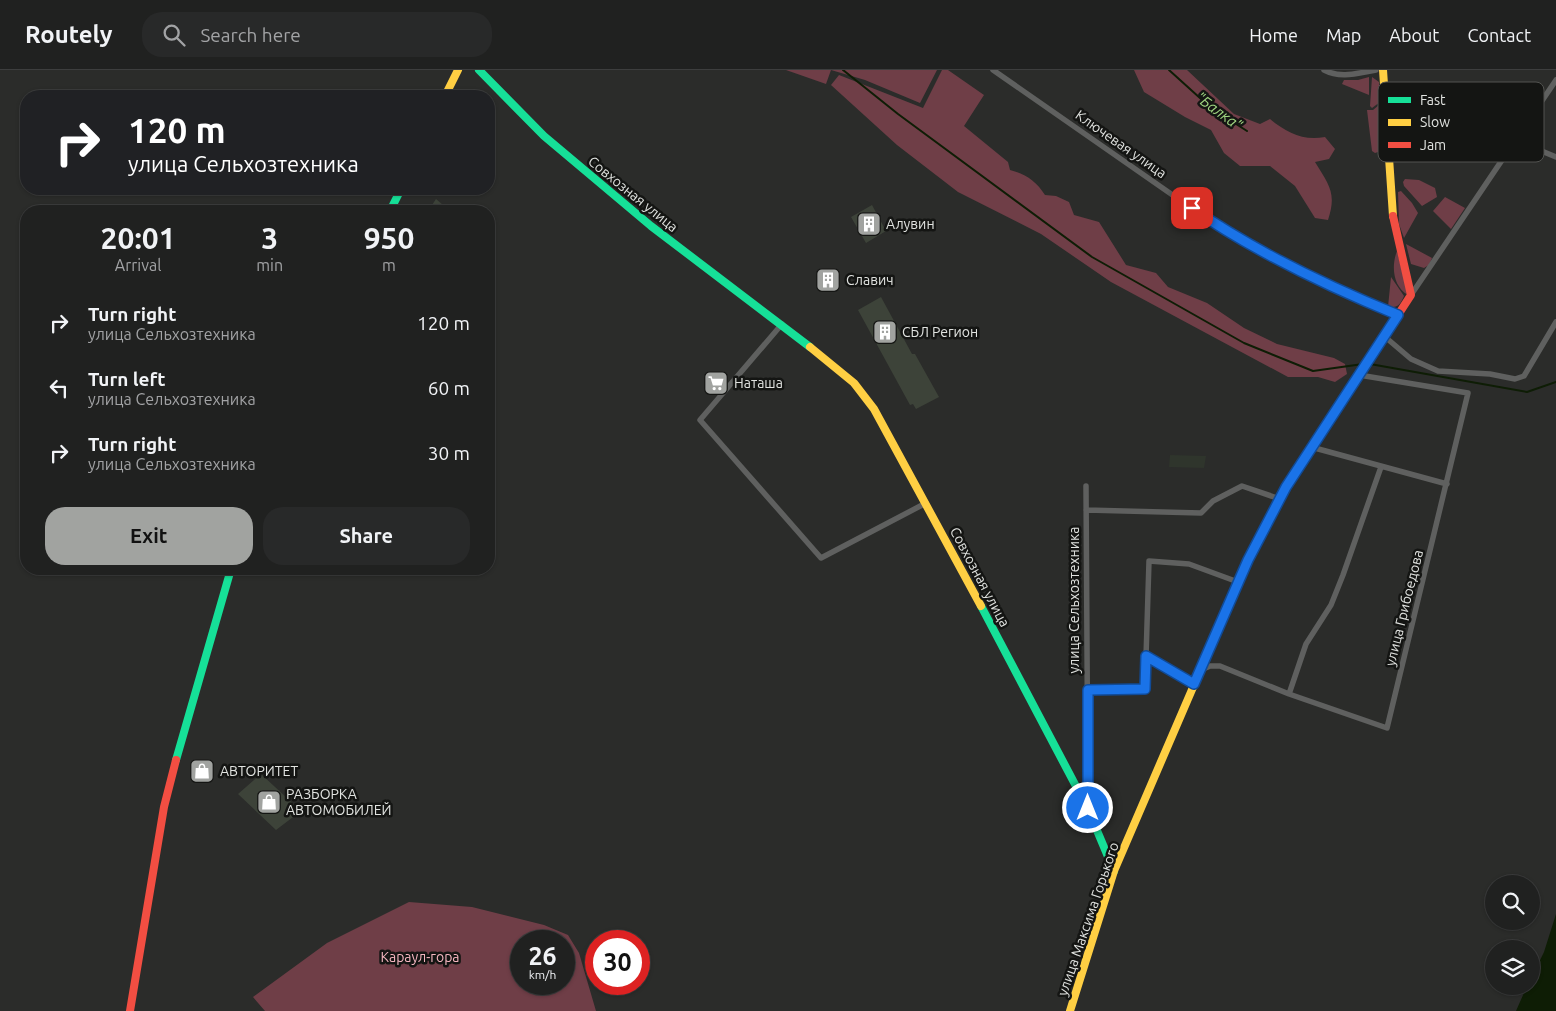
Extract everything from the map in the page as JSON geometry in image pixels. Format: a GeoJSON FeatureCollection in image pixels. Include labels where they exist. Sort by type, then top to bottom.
{"type":"FeatureCollection","features":[{"type":"Feature","properties":{"kind":"street"},"geometry":{"type":"LineString","coordinates":[[448,90],[458,70]]}},
{"type":"Feature","properties":{"kind":"street","name":"Совхозная улица"},"geometry":{"type":"LineString","coordinates":[[479,70],[544,136],[651,226],[782,324],[854,383],[874,410],[926,503],[1088,808],[1114,871]]}},
{"type":"Feature","properties":{"kind":"street","name":"Ключевая улица"},"geometry":{"type":"LineString","coordinates":[[992,70],[1207,219],[1336,289],[1398,315]]}},
{"type":"Feature","properties":{"kind":"street"},"geometry":{"type":"LineString","coordinates":[[1324,70],[1343,76],[1376,70]]}},
{"type":"Feature","properties":{"kind":"street","name":"улица Максима Горького"},"geometry":{"type":"LineString","coordinates":[[1544,98],[1556,80]]}},
{"type":"Feature","properties":{"kind":"street"},"geometry":{"type":"LineString","coordinates":[[1544,152],[1556,157]]}},
{"type":"Feature","properties":{"kind":"street"},"geometry":{"type":"LineString","coordinates":[[1388,162],[1393,217],[1411,295]]}},
{"type":"Feature","properties":{"kind":"street","name":"улица Максима Горького"},"geometry":{"type":"LineString","coordinates":[[1070,1011],[1114,871],[1238,582],[1280,499],[1311,447],[1501,162]]}},
{"type":"Feature","properties":{"kind":"street"},"geometry":{"type":"LineString","coordinates":[[1384,336],[1411,359],[1438,371],[1490,374],[1515,379],[1524,376],[1556,322]]}},
{"type":"Feature","properties":{"kind":"street"},"geometry":{"type":"LineString","coordinates":[[782,324],[700,420],[821,558],[926,503]]}},
{"type":"Feature","properties":{"kind":"street","name":"улица Грибоедова"},"geometry":{"type":"LineString","coordinates":[[1201,670],[1210,666],[1220,666],[1289,694],[1387,728],[1468,393],[1359,375]]}},
{"type":"Feature","properties":{"kind":"street"},"geometry":{"type":"LineString","coordinates":[[1311,447],[1447,484]]}},
{"type":"Feature","properties":{"kind":"street"},"geometry":{"type":"LineString","coordinates":[[1289,694],[1306,644],[1334,597],[1381,467]]}},
{"type":"Feature","properties":{"kind":"street","name":"улица Сельхозтехника"},"geometry":{"type":"LineString","coordinates":[[1086,486],[1088,808]]}},
{"type":"Feature","properties":{"kind":"street","name":"улица Сельхозтехника"},"geometry":{"type":"LineString","coordinates":[[1086,510],[1201,513],[1214,501],[1242,486],[1280,499]]}},
{"type":"Feature","properties":{"kind":"street","name":"улица Сельхозтехника"},"geometry":{"type":"LineString","coordinates":[[1088,690],[1145,689],[1149,561],[1189,564],[1238,582]]}},
{"type":"Feature","properties":{"kind":"street"},"geometry":{"type":"LineString","coordinates":[[130,1011],[164,807],[179,746],[229,575]]}},
{"type":"Feature","properties":{"kind":"street"},"geometry":{"type":"LineString","coordinates":[[1146,656],[1194,684]]}},
{"type":"Feature","properties":{"kind":"shaded area"},"geometry":{"type":"Polygon","coordinates":[[[1170,455],[1206,456],[1204,468],[1169,467],[1170,455]]]}},
{"type":"Feature","properties":{"kind":"shaded area"},"geometry":{"type":"Polygon","coordinates":[[[1556,914],[1556,1011],[1516,1011],[1523,995],[1540,995],[1540,960],[1556,914]]]}},
{"type":"Feature","properties":{"kind":"green space"},"geometry":{"type":"Polygon","coordinates":[[[786,70],[831,70],[826,84],[786,70]]]}},
{"type":"Feature","properties":{"kind":"green space"},"geometry":{"type":"Polygon","coordinates":[[[831,70],[937,70],[920,103],[865,80],[831,70]]]}},
{"type":"Feature","properties":{"kind":"green space"},"geometry":{"type":"Polygon","coordinates":[[[942,70],[948,70],[984,95],[964,126],[1008,162],[1010,170],[1030,179],[1045,195],[1056,196],[1069,202],[1074,215],[1099,222],[1126,265],[1156,273],[1168,287],[1207,303],[1244,328],[1277,344],[1334,358],[1345,364],[1347,374],[1335,382],[1318,377],[1288,377],[1111,282],[1041,234],[958,192],[897,145],[831,85],[839,75],[923,108],[942,70]]]}},
{"type":"Feature","properties":{"kind":"green space"},"geometry":{"type":"Polygon","coordinates":[[[1134,70],[1187,70],[1234,114],[1260,124],[1270,119],[1289,132],[1302,137],[1325,137],[1335,149],[1329,159],[1315,162],[1328,183],[1332,196],[1328,220],[1315,218],[1295,186],[1270,166],[1240,166],[1224,153],[1211,130],[1185,117],[1144,92],[1134,70]]]}},
{"type":"Feature","properties":{"kind":"green space"},"geometry":{"type":"Polygon","coordinates":[[[1369,77],[1369,95],[1342,84],[1344,80],[1358,80],[1369,77]]]}},
{"type":"Feature","properties":{"kind":"green space"},"geometry":{"type":"Polygon","coordinates":[[[1372,77],[1379,82],[1378,104],[1372,108],[1370,106],[1372,77]]]}},
{"type":"Feature","properties":{"kind":"green space"},"geometry":{"type":"Polygon","coordinates":[[[1378,106],[1378,152],[1375,153],[1372,151],[1367,110],[1373,110],[1378,106]]]}},
{"type":"Feature","properties":{"kind":"green space"},"geometry":{"type":"Polygon","coordinates":[[[1405,179],[1419,180],[1435,188],[1437,197],[1422,206],[1404,186],[1403,182],[1405,179]]]}},
{"type":"Feature","properties":{"kind":"green space"},"geometry":{"type":"Polygon","coordinates":[[[1401,191],[1418,213],[1404,238],[1399,224],[1398,192],[1401,191]]]}},
{"type":"Feature","properties":{"kind":"green space"},"geometry":{"type":"Polygon","coordinates":[[[1445,197],[1465,208],[1451,229],[1433,211],[1445,197]]]}},
{"type":"Feature","properties":{"kind":"green space"},"geometry":{"type":"Polygon","coordinates":[[[1406,244],[1432,258],[1429,265],[1424,268],[1411,264],[1406,244]]]}},
{"type":"Feature","properties":{"kind":"green space"},"geometry":{"type":"Polygon","coordinates":[[[1397,251],[1408,295],[1396,282],[1394,263],[1397,251]]]}},
{"type":"Feature","properties":{"kind":"green space"},"geometry":{"type":"Polygon","coordinates":[[[1391,277],[1404,296],[1398,305],[1388,307],[1391,277]]]}},
{"type":"Feature","properties":{"kind":"green space","name":"Караул-гора"},"geometry":{"type":"Polygon","coordinates":[[[409,902],[472,907],[544,925],[556,930],[510,930],[510,995],[575,995],[575,946],[585,973],[585,995],[591,995],[596,1011],[265,1011],[253,997],[327,943],[409,902]]]}},
{"type":"Feature","properties":{"kind":"building"},"geometry":{"type":"Polygon","coordinates":[[[436,199],[443,205],[432,205],[436,199]]]}},
{"type":"Feature","properties":{"kind":"building","name":"Алувин"},"geometry":{"type":"Polygon","coordinates":[[[872,205],[886,231],[866,243],[851,217],[872,205]]]}},
{"type":"Feature","properties":{"kind":"building","name":"Славич"},"geometry":{"type":"Polygon","coordinates":[[[827,272],[836,281],[830,287],[821,279],[827,272]]]}},
{"type":"Feature","properties":{"kind":"building","name":"СБЛ Регион"},"geometry":{"type":"Polygon","coordinates":[[[881,297],[912,354],[915,354],[939,397],[916,409],[913,404],[910,405],[858,310],[881,297]]]}},
{"type":"Feature","properties":{"kind":"building","name":"РАЗБОРКА АВТОМОБИЛЕЙ"},"geometry":{"type":"Polygon","coordinates":[[[261,774],[301,811],[276,830],[238,794],[261,774]]]}},
{"type":"Feature","properties":{"kind":"waterway"},"geometry":{"type":"LineString","coordinates":[[843,70],[898,114],[1092,257],[1244,343],[1313,371],[1363,364]]}},
{"type":"Feature","properties":{"kind":"waterway","name":"\"Балка\""},"geometry":{"type":"LineString","coordinates":[[1169,70],[1211,108],[1247,131]]}},
{"type":"Feature","properties":{"kind":"waterway"},"geometry":{"type":"LineString","coordinates":[[1370,364],[1527,392],[1556,382]]}},
{"type":"Feature","properties":{"kind":"traffic: fast"},"geometry":{"type":"LineString","coordinates":[[479,70],[544,136],[651,226],[810,347]]}},
{"type":"Feature","properties":{"kind":"traffic: fast"},"geometry":{"type":"LineString","coordinates":[[393,205],[398,195]]}},
{"type":"Feature","properties":{"kind":"traffic: fast"},"geometry":{"type":"LineString","coordinates":[[1200,671],[1247,560],[1286,487],[1321,433]]}},
{"type":"Feature","properties":{"kind":"traffic: fast"},"geometry":{"type":"LineString","coordinates":[[176,760],[229,575]]}},
{"type":"Feature","properties":{"kind":"traffic: fast"},"geometry":{"type":"LineString","coordinates":[[981,606],[1088,809],[1114,871]]}},
{"type":"Feature","properties":{"kind":"traffic: slow"},"geometry":{"type":"LineString","coordinates":[[448,90],[458,70]]}},
{"type":"Feature","properties":{"kind":"traffic: slow"},"geometry":{"type":"LineString","coordinates":[[1383,70],[1384,82]]}},
{"type":"Feature","properties":{"kind":"traffic: slow"},"geometry":{"type":"LineString","coordinates":[[1389,162],[1393,216]]}},
{"type":"Feature","properties":{"kind":"traffic: slow"},"geometry":{"type":"LineString","coordinates":[[810,347],[854,383],[874,409],[981,606]]}},
{"type":"Feature","properties":{"kind":"traffic: slow"},"geometry":{"type":"LineString","coordinates":[[1070,1011],[1114,871],[1200,671]]}},
{"type":"Feature","properties":{"kind":"traffic: jam"},"geometry":{"type":"LineString","coordinates":[[1321,433],[1411,295],[1393,216]]}},
{"type":"Feature","properties":{"kind":"traffic: jam"},"geometry":{"type":"LineString","coordinates":[[130,1011],[164,807],[176,760]]}},
{"type":"Feature","properties":{"kind":"place","name":"Алувин"},"geometry":{"type":"Point","coordinates":[869,224]}},
{"type":"Feature","properties":{"kind":"place","name":"Славич"},"geometry":{"type":"Point","coordinates":[828,280]}},
{"type":"Feature","properties":{"kind":"place","name":"СБЛ Регион"},"geometry":{"type":"Point","coordinates":[885,332]}},
{"type":"Feature","properties":{"kind":"place","name":"Наташа"},"geometry":{"type":"Point","coordinates":[716,383]}},
{"type":"Feature","properties":{"kind":"place","name":"АВТОРИТЕТ"},"geometry":{"type":"Point","coordinates":[202,771]}},
{"type":"Feature","properties":{"kind":"place","name":"РАЗБОРКА АВТОМОБИЛЕЙ"},"geometry":{"type":"Point","coordinates":[269,802]}},
{"type":"Feature","properties":{"kind":"route"},"geometry":{"type":"LineString","coordinates":[[1088,808],[1088,690],[1145,689],[1146,656],[1194,684],[1248,560],[1286,487],[1398,315],[1336,289],[1267,253],[1207,219],[1192,208]]}}]}
